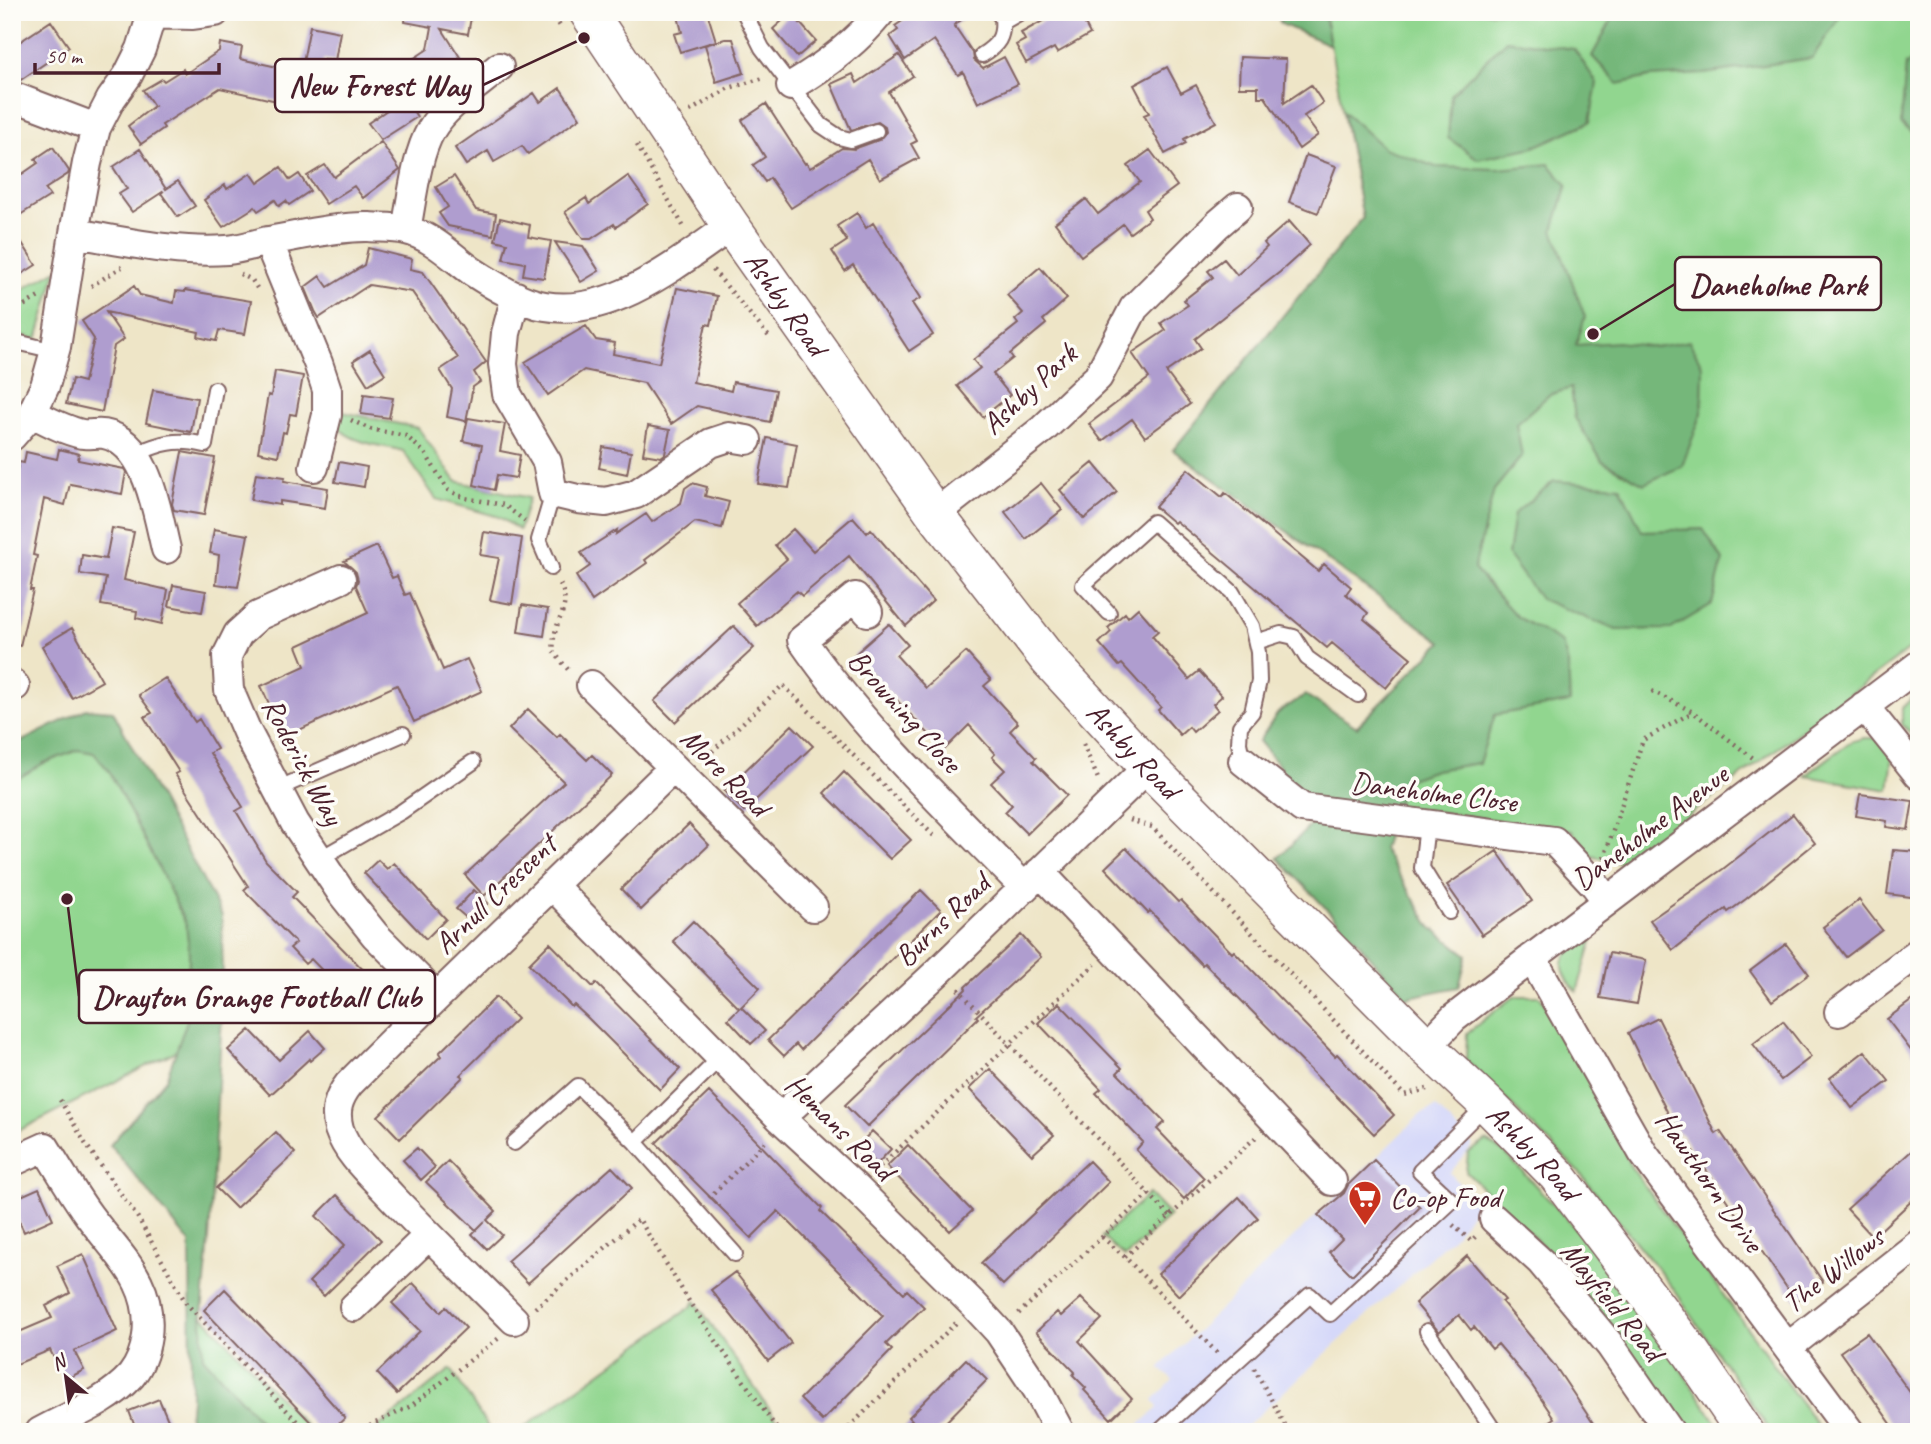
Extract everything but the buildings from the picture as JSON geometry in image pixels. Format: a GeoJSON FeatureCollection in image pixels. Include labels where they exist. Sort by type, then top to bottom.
{"type":"FeatureCollection","features":[{"type":"Feature","properties":{"kind":"street"},"geometry":{"type":"LineString","coordinates":[[12,436],[32,413],[45,386],[55,351],[74,233],[96,128],[141,49],[152,13],[193,15],[215,12]]}},
{"type":"Feature","properties":{"kind":"street","name":"Ashby Road"},"geometry":{"type":"LineString","coordinates":[[588,12],[731,226],[935,514],[1048,659],[1147,767],[1557,1175],[1692,1354],[1745,1432]]}},
{"type":"Feature","properties":{"kind":"street"},"geometry":{"type":"LineString","coordinates":[[787,80],[820,68],[853,43],[881,12]]}},
{"type":"Feature","properties":{"kind":"street"},"geometry":{"type":"LineString","coordinates":[[406,230],[424,149],[432,130],[447,111],[499,67]]}},
{"type":"Feature","properties":{"kind":"street"},"geometry":{"type":"LineString","coordinates":[[12,96],[96,128]]}},
{"type":"Feature","properties":{"kind":"street","name":"Ashby Park"},"geometry":{"type":"LineString","coordinates":[[935,514],[1043,429],[1098,377],[1134,308],[1238,207]]}},
{"type":"Feature","properties":{"kind":"street"},"geometry":{"type":"LineString","coordinates":[[74,233],[183,251],[229,250],[268,241],[365,227],[406,230],[434,242],[484,279],[516,296],[543,306],[575,308],[622,295],[666,272],[731,226]]}},
{"type":"Feature","properties":{"kind":"street"},"geometry":{"type":"LineString","coordinates":[[268,241],[327,390],[327,415],[314,467]]}},
{"type":"Feature","properties":{"kind":"street"},"geometry":{"type":"LineString","coordinates":[[516,296],[506,333],[503,364],[507,394],[547,462],[553,492],[578,499],[606,502],[636,494],[711,443],[729,437],[747,440]]}},
{"type":"Feature","properties":{"kind":"street"},"geometry":{"type":"LineString","coordinates":[[32,413],[62,428],[85,434],[104,434],[124,442],[135,454],[151,489],[166,549]]}},
{"type":"Feature","properties":{"kind":"street","name":"Roderick Way"},"geometry":{"type":"LineString","coordinates":[[341,579],[258,616],[238,634],[227,656],[229,690],[295,823],[343,895],[375,935],[436,996]]}},
{"type":"Feature","properties":{"kind":"street","name":"Browning Close"},"geometry":{"type":"LineString","coordinates":[[868,612],[855,597],[802,640],[853,707],[911,771],[1032,880]]}},
{"type":"Feature","properties":{"kind":"street","name":"Daneholme Avenue"},"geometry":{"type":"LineString","coordinates":[[1426,1047],[1454,1018],[1532,958],[1601,893],[1774,774],[1919,665]]}},
{"type":"Feature","properties":{"kind":"street","name":"More Road"},"geometry":{"type":"LineString","coordinates":[[591,684],[813,907]]}},
{"type":"Feature","properties":{"kind":"street"},"geometry":{"type":"LineString","coordinates":[[1864,706],[1919,775]]}},
{"type":"Feature","properties":{"kind":"street","name":"Daneholme Close"},"geometry":{"type":"LineString","coordinates":[[1243,761],[1302,808],[1554,841],[1601,893]]}},
{"type":"Feature","properties":{"kind":"street","name":"Burns Road"},"geometry":{"type":"LineString","coordinates":[[783,1120],[1147,767]]}},
{"type":"Feature","properties":{"kind":"street","name":"Arnull Crescent"},"geometry":{"type":"LineString","coordinates":[[514,1320],[429,1236],[352,1154],[340,1130],[337,1107],[349,1084],[436,996],[678,773]]}},
{"type":"Feature","properties":{"kind":"street"},"geometry":{"type":"LineString","coordinates":[[1032,880],[1112,948],[1332,1181]]}},
{"type":"Feature","properties":{"kind":"street","name":"Hemans Road"},"geometry":{"type":"LineString","coordinates":[[553,886],[783,1120],[974,1305],[999,1332],[1037,1389],[1060,1432]]}},
{"type":"Feature","properties":{"kind":"street"},"geometry":{"type":"LineString","coordinates":[[1839,1012],[1919,952]]}},
{"type":"Feature","properties":{"kind":"street","name":"Hawthorn Drive"},"geometry":{"type":"LineString","coordinates":[[1532,958],[1643,1153],[1850,1432]]}},
{"type":"Feature","properties":{"kind":"street"},"geometry":{"type":"LineString","coordinates":[[12,1162],[45,1147],[86,1212],[131,1268],[142,1292],[149,1318],[145,1351],[131,1375],[101,1401],[40,1432]]}},
{"type":"Feature","properties":{"kind":"street","name":"Mayfield Road"},"geometry":{"type":"LineString","coordinates":[[1494,1219],[1541,1262],[1610,1345],[1670,1432]]}},
{"type":"Feature","properties":{"kind":"street"},"geometry":{"type":"LineString","coordinates":[[354,1307],[429,1236]]}},
{"type":"Feature","properties":{"kind":"street","name":"The Willows"},"geometry":{"type":"LineString","coordinates":[[1788,1347],[1919,1244]]}},
{"type":"Feature","properties":{"kind":"lane"},"geometry":{"type":"LineString","coordinates":[[744,12],[762,48],[821,125],[839,137],[850,140],[876,131]]}},
{"type":"Feature","properties":{"kind":"lane"},"geometry":{"type":"LineString","coordinates":[[999,15],[1007,20],[1021,12]]}},
{"type":"Feature","properties":{"kind":"lane"},"geometry":{"type":"LineString","coordinates":[[982,55],[1000,41],[1003,28],[999,15]]}},
{"type":"Feature","properties":{"kind":"lane"},"geometry":{"type":"LineString","coordinates":[[12,341],[55,351]]}},
{"type":"Feature","properties":{"kind":"lane"},"geometry":{"type":"LineString","coordinates":[[135,454],[163,443],[187,441],[205,445],[215,389]]}},
{"type":"Feature","properties":{"kind":"lane"},"geometry":{"type":"LineString","coordinates":[[551,568],[539,540],[553,492]]}},
{"type":"Feature","properties":{"kind":"lane"},"geometry":{"type":"LineString","coordinates":[[1109,613],[1083,585],[1153,522],[1232,592],[1252,626],[1259,681],[1252,712],[1240,726],[1238,743],[1243,761]]}},
{"type":"Feature","properties":{"kind":"lane"},"geometry":{"type":"LineString","coordinates":[[1256,642],[1281,634],[1294,637],[1307,658],[1357,695]]}},
{"type":"Feature","properties":{"kind":"lane"},"geometry":{"type":"LineString","coordinates":[[277,789],[402,734]]}},
{"type":"Feature","properties":{"kind":"lane"},"geometry":{"type":"LineString","coordinates":[[319,859],[401,812],[473,762]]}},
{"type":"Feature","properties":{"kind":"lane"},"geometry":{"type":"LineString","coordinates":[[1427,825],[1422,868],[1450,912]]}},
{"type":"Feature","properties":{"kind":"lane"},"geometry":{"type":"LineString","coordinates":[[635,1142],[721,1057]]}},
{"type":"Feature","properties":{"kind":"lane"},"geometry":{"type":"LineString","coordinates":[[514,1143],[578,1086],[635,1142],[735,1254]]}},
{"type":"Feature","properties":{"kind":"lane"},"geometry":{"type":"LineString","coordinates":[[1159,1432],[1310,1294],[1329,1314],[1452,1201],[1420,1171],[1475,1092]]}},
{"type":"Feature","properties":{"kind":"lane"},"geometry":{"type":"LineString","coordinates":[[1427,1331],[1495,1432]]}},
{"type":"Feature","properties":{"kind":"path"},"geometry":{"type":"LineString","coordinates":[[664,127],[729,88],[787,80]]}},
{"type":"Feature","properties":{"kind":"path"},"geometry":{"type":"LineString","coordinates":[[65,291],[79,291],[123,267],[132,267]]}},
{"type":"Feature","properties":{"kind":"path"},"geometry":{"type":"LineString","coordinates":[[237,272],[252,280],[259,290]]}},
{"type":"Feature","properties":{"kind":"path"},"geometry":{"type":"LineString","coordinates":[[327,390],[350,420],[370,429],[406,436],[425,453],[448,490],[465,498],[504,505],[517,517],[541,530]]}},
{"type":"Feature","properties":{"kind":"path"},"geometry":{"type":"LineString","coordinates":[[551,568],[563,589],[565,611],[555,633],[553,651],[571,673],[591,684]]}},
{"type":"Feature","properties":{"kind":"path"},"geometry":{"type":"LineString","coordinates":[[678,773],[783,685],[937,839]]}},
{"type":"Feature","properties":{"kind":"path"},"geometry":{"type":"LineString","coordinates":[[1653,691],[1693,712],[1774,774]]}},
{"type":"Feature","properties":{"kind":"path"},"geometry":{"type":"LineString","coordinates":[[1601,893],[1643,740],[1693,712]]}},
{"type":"Feature","properties":{"kind":"path"},"geometry":{"type":"LineString","coordinates":[[1103,811],[1152,827],[1404,1095],[1475,1092]]}},
{"type":"Feature","properties":{"kind":"path"},"geometry":{"type":"LineString","coordinates":[[856,1188],[1112,948]]}},
{"type":"Feature","properties":{"kind":"path"},"geometry":{"type":"LineString","coordinates":[[940,970],[1170,1216]]}},
{"type":"Feature","properties":{"kind":"path"},"geometry":{"type":"LineString","coordinates":[[60,1100],[85,1143],[138,1218],[186,1303],[307,1432]]}},
{"type":"Feature","properties":{"kind":"path"},"geometry":{"type":"LineString","coordinates":[[1125,1257],[1275,1119]]}},
{"type":"Feature","properties":{"kind":"path"},"geometry":{"type":"LineString","coordinates":[[696,1210],[783,1120]]}},
{"type":"Feature","properties":{"kind":"path"},"geometry":{"type":"LineString","coordinates":[[999,1332],[1149,1194]]}},
{"type":"Feature","properties":{"kind":"path"},"geometry":{"type":"LineString","coordinates":[[1439,1212],[1471,1241],[1494,1219]]}},
{"type":"Feature","properties":{"kind":"path"},"geometry":{"type":"LineString","coordinates":[[1102,1237],[1125,1257],[1231,1368]]}},
{"type":"Feature","properties":{"kind":"path"},"geometry":{"type":"LineString","coordinates":[[844,1432],[974,1305]]}},
{"type":"Feature","properties":{"kind":"path"},"geometry":{"type":"LineString","coordinates":[[692,1306],[779,1432]]}},
{"type":"Feature","properties":{"kind":"path"},"geometry":{"type":"LineString","coordinates":[[1247,1354],[1289,1432]]}},
{"type":"Feature","properties":{"kind":"shaded area"},"geometry":{"type":"Polygon","coordinates":[[[1436,1107],[1473,1145],[1450,1173],[1478,1204],[1456,1234],[1240,1432],[1131,1432],[1158,1408],[1153,1400],[1173,1380],[1159,1368],[1420,1115],[1436,1107]]]}},
{"type":"Feature","properties":{"kind":"green space"},"geometry":{"type":"Polygon","coordinates":[[[1276,12],[1324,12],[1330,45],[1281,24],[1276,12]]]}},
{"type":"Feature","properties":{"kind":"green space"},"geometry":{"type":"Polygon","coordinates":[[[1324,12],[1919,12],[1919,642],[1624,864],[1591,856],[1572,831],[1319,795],[1259,741],[1278,713],[1305,695],[1356,727],[1442,642],[1173,450],[1363,218],[1324,12]]]}},
{"type":"Feature","properties":{"kind":"green space"},"geometry":{"type":"Polygon","coordinates":[[[1616,12],[1843,12],[1812,58],[1704,74],[1650,77],[1618,84],[1592,56],[1616,12]]]}},
{"type":"Feature","properties":{"kind":"green space"},"geometry":{"type":"Polygon","coordinates":[[[1506,40],[1574,49],[1597,83],[1590,122],[1534,147],[1478,159],[1448,138],[1451,95],[1506,40]]]}},
{"type":"Feature","properties":{"kind":"green space"},"geometry":{"type":"Polygon","coordinates":[[[1919,57],[1919,138],[1901,124],[1906,64],[1919,57]]]}},
{"type":"Feature","properties":{"kind":"green space"},"geometry":{"type":"Polygon","coordinates":[[[1343,111],[1384,148],[1436,167],[1498,169],[1549,164],[1567,185],[1553,230],[1585,317],[1576,345],[1618,342],[1656,347],[1689,341],[1703,367],[1702,413],[1682,466],[1644,484],[1602,461],[1575,418],[1571,388],[1549,395],[1516,424],[1522,456],[1494,490],[1474,569],[1516,616],[1562,643],[1568,664],[1570,702],[1495,715],[1479,763],[1435,770],[1404,781],[1383,849],[1431,927],[1467,955],[1459,987],[1405,998],[1357,941],[1278,858],[1312,824],[1281,768],[1259,741],[1278,713],[1305,695],[1357,727],[1442,642],[1173,450],[1363,218],[1343,111]]]}},
{"type":"Feature","properties":{"kind":"green space"},"geometry":{"type":"Polygon","coordinates":[[[57,270],[37,340],[12,332],[12,295],[57,270]]]}},
{"type":"Feature","properties":{"kind":"green space"},"geometry":{"type":"Polygon","coordinates":[[[333,410],[418,428],[456,481],[529,498],[519,530],[499,517],[436,499],[403,451],[363,442],[348,435],[339,427],[333,410]]]}},
{"type":"Feature","properties":{"kind":"green space"},"geometry":{"type":"Polygon","coordinates":[[[1554,481],[1620,486],[1642,531],[1703,529],[1723,560],[1712,604],[1671,629],[1616,630],[1540,599],[1508,555],[1514,514],[1554,481]]]}},
{"type":"Feature","properties":{"kind":"green space"},"geometry":{"type":"Polygon","coordinates":[[[1919,691],[1919,743],[1902,724],[1902,708],[1919,691]]]}},
{"type":"Feature","properties":{"kind":"green space"},"geometry":{"type":"Polygon","coordinates":[[[86,709],[113,711],[222,916],[223,998],[202,1314],[203,1357],[270,1432],[188,1432],[191,1399],[190,1243],[110,1145],[166,1079],[188,1018],[189,950],[186,925],[109,771],[94,753],[78,750],[44,763],[12,782],[12,746],[86,709]]]}},
{"type":"Feature","properties":{"kind":"green space"},"geometry":{"type":"Polygon","coordinates":[[[97,712],[211,907],[208,1035],[12,1134],[12,752],[97,712]]]}},
{"type":"Feature","properties":{"kind":"green space"},"geometry":{"type":"Polygon","coordinates":[[[1877,738],[1893,756],[1889,790],[1805,776],[1850,742],[1877,738]]]}},
{"type":"Feature","properties":{"kind":"green space"},"geometry":{"type":"Polygon","coordinates":[[[1594,935],[1577,992],[1564,973],[1564,959],[1568,953],[1594,935]]]}},
{"type":"Feature","properties":{"kind":"green space"},"geometry":{"type":"Polygon","coordinates":[[[1514,996],[1540,996],[1606,1101],[1629,1164],[1822,1432],[1771,1432],[1673,1288],[1578,1171],[1466,1060],[1467,1033],[1514,996]]]}},
{"type":"Feature","properties":{"kind":"green space"},"geometry":{"type":"Polygon","coordinates":[[[1486,1141],[1505,1153],[1569,1221],[1645,1315],[1722,1432],[1687,1432],[1545,1248],[1466,1172],[1468,1153],[1486,1141]]]}},
{"type":"Feature","properties":{"kind":"green space"},"geometry":{"type":"Polygon","coordinates":[[[1149,1194],[1170,1216],[1125,1257],[1102,1237],[1149,1194]]]}},
{"type":"Feature","properties":{"kind":"green space"},"geometry":{"type":"Polygon","coordinates":[[[695,1301],[785,1432],[518,1432],[692,1306],[695,1301]]]}},
{"type":"Feature","properties":{"kind":"green space"},"geometry":{"type":"Polygon","coordinates":[[[200,1313],[312,1432],[188,1432],[200,1313]]]}},
{"type":"Feature","properties":{"kind":"green space"},"geometry":{"type":"Polygon","coordinates":[[[451,1369],[491,1432],[372,1432],[451,1369]]]}},
{"type":"Feature","properties":{"kind":"place","name":"New Forest Way"},"geometry":{"type":"Point","coordinates":[584,38]}},
{"type":"Feature","properties":{"kind":"place","name":"Daneholme Park"},"geometry":{"type":"Point","coordinates":[1593,334]}},
{"type":"Feature","properties":{"kind":"place","name":"Drayton Grange Football Club"},"geometry":{"type":"Point","coordinates":[67,899]}},
{"type":"Feature","properties":{"kind":"place","name":"Co-op Food"},"geometry":{"type":"Point","coordinates":[1365,1227]}}]}
